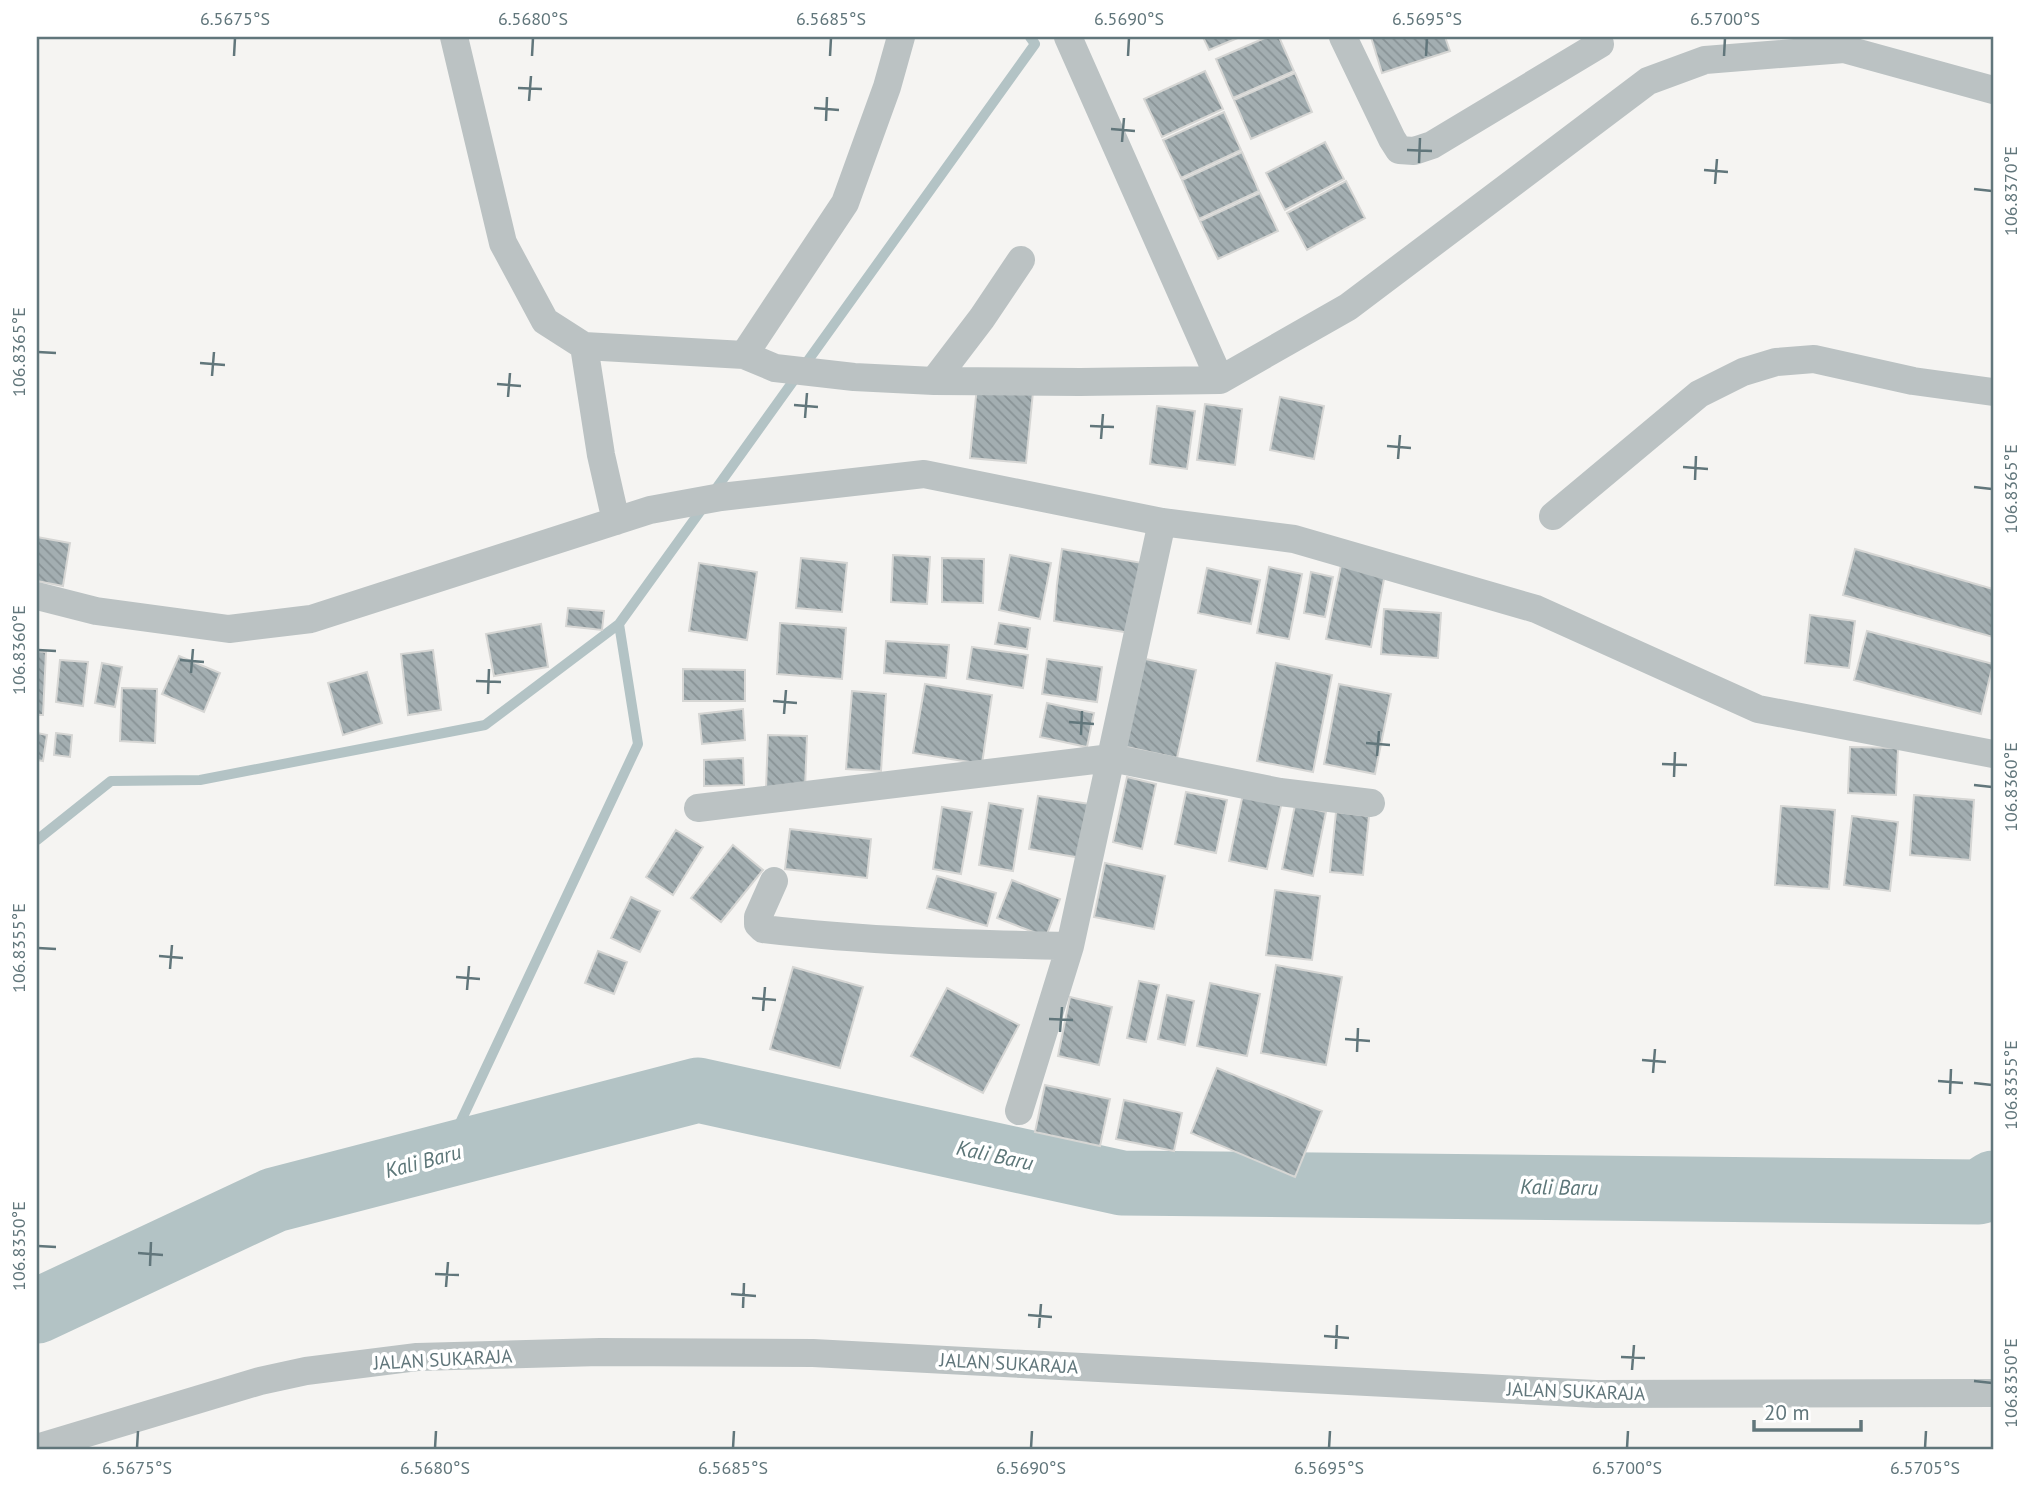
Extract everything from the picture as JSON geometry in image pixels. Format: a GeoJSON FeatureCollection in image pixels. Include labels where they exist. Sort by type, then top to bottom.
{"type":"FeatureCollection","features":[{"type":"Feature","properties":{"kind":"street"},"geometry":{"type":"LineString","coordinates":[[454,37],[503,243],[545,321],[584,346],[744,355],[775,368],[854,377],[934,381],[1220,380],[1348,307],[1648,81],[1705,60],[1844,43],[1993,90]]}},
{"type":"Feature","properties":{"kind":"street"},"geometry":{"type":"LineString","coordinates":[[744,355],[845,203],[887,87],[901,37]]}},
{"type":"Feature","properties":{"kind":"street"},"geometry":{"type":"LineString","coordinates":[[1068,37],[1220,380]]}},
{"type":"Feature","properties":{"kind":"street"},"geometry":{"type":"LineString","coordinates":[[1343,37],[1399,150],[1414,151],[1433,145],[1606,39]]}},
{"type":"Feature","properties":{"kind":"street"},"geometry":{"type":"LineString","coordinates":[[934,381],[982,318],[1021,260]]}},
{"type":"Feature","properties":{"kind":"street"},"geometry":{"type":"LineString","coordinates":[[584,346],[601,454],[616,520]]}},
{"type":"Feature","properties":{"kind":"street"},"geometry":{"type":"LineString","coordinates":[[1553,516],[1699,394],[1743,372],[1765,365],[1814,359],[1913,381],[1993,392]]}},
{"type":"Feature","properties":{"kind":"street"},"geometry":{"type":"LineString","coordinates":[[37,596],[96,611],[229,629],[311,619],[650,510],[721,498],[924,474],[1162,522],[1294,539],[1536,609],[1758,709],[1993,754]]}},
{"type":"Feature","properties":{"kind":"street"},"geometry":{"type":"LineString","coordinates":[[1019,1111],[1070,946],[1162,522]]}},
{"type":"Feature","properties":{"kind":"street"},"geometry":{"type":"LineString","coordinates":[[698,808],[1111,758],[1280,792],[1371,803]]}},
{"type":"Feature","properties":{"kind":"street"},"geometry":{"type":"LineString","coordinates":[[774,881],[758,917],[758,924],[763,929],[810,935],[937,943],[1070,946]]}},
{"type":"Feature","properties":{"kind":"street","name":"JALAN SUKARAJA"},"geometry":{"type":"LineString","coordinates":[[37,1448],[260,1381],[306,1371],[428,1357],[600,1352],[813,1353],[1596,1394],[1993,1393]]}},
{"type":"Feature","properties":{"kind":"building"},"geometry":{"type":"Polygon","coordinates":[[[1203,37],[1240,37],[1209,50],[1203,37]]]}},
{"type":"Feature","properties":{"kind":"building"},"geometry":{"type":"Polygon","coordinates":[[[1267,37],[1279,37],[1294,71],[1233,98],[1216,59],[1267,37]]]}},
{"type":"Feature","properties":{"kind":"building"},"geometry":{"type":"Polygon","coordinates":[[[1371,37],[1445,37],[1450,51],[1382,73],[1371,37]]]}},
{"type":"Feature","properties":{"kind":"building"},"geometry":{"type":"Polygon","coordinates":[[[1205,71],[1223,109],[1162,137],[1144,99],[1205,71]]]}},
{"type":"Feature","properties":{"kind":"building"},"geometry":{"type":"Polygon","coordinates":[[[1295,73],[1312,112],[1251,139],[1234,100],[1295,73]]]}},
{"type":"Feature","properties":{"kind":"building"},"geometry":{"type":"Polygon","coordinates":[[[1224,112],[1241,150],[1181,178],[1163,140],[1224,112]]]}},
{"type":"Feature","properties":{"kind":"building"},"geometry":{"type":"Polygon","coordinates":[[[1325,142],[1344,179],[1285,210],[1266,173],[1325,142]]]}},
{"type":"Feature","properties":{"kind":"building"},"geometry":{"type":"Polygon","coordinates":[[[1242,152],[1259,191],[1199,219],[1182,180],[1242,152]]]}},
{"type":"Feature","properties":{"kind":"building"},"geometry":{"type":"Polygon","coordinates":[[[1346,181],[1365,218],[1307,250],[1287,213],[1346,181]]]}},
{"type":"Feature","properties":{"kind":"building"},"geometry":{"type":"Polygon","coordinates":[[[1260,193],[1278,231],[1218,259],[1200,221],[1260,193]]]}},
{"type":"Feature","properties":{"kind":"building"},"geometry":{"type":"Polygon","coordinates":[[[977,386],[1033,392],[1026,463],[970,458],[977,386]]]}},
{"type":"Feature","properties":{"kind":"building"},"geometry":{"type":"Polygon","coordinates":[[[1280,397],[1324,406],[1314,459],[1270,450],[1280,397]]]}},
{"type":"Feature","properties":{"kind":"building"},"geometry":{"type":"Polygon","coordinates":[[[1205,404],[1242,409],[1235,465],[1197,460],[1205,404]]]}},
{"type":"Feature","properties":{"kind":"building"},"geometry":{"type":"Polygon","coordinates":[[[1157,406],[1195,411],[1187,469],[1150,464],[1157,406]]]}},
{"type":"Feature","properties":{"kind":"building"},"geometry":{"type":"Polygon","coordinates":[[[37,537],[70,543],[63,586],[37,581],[37,537]]]}},
{"type":"Feature","properties":{"kind":"building"},"geometry":{"type":"Polygon","coordinates":[[[1062,549],[1148,564],[1137,634],[1054,621],[1062,549]]]}},
{"type":"Feature","properties":{"kind":"building"},"geometry":{"type":"Polygon","coordinates":[[[1855,549],[1993,589],[1993,637],[1843,595],[1855,549]]]}},
{"type":"Feature","properties":{"kind":"building"},"geometry":{"type":"Polygon","coordinates":[[[893,555],[930,557],[927,604],[891,602],[893,555]]]}},
{"type":"Feature","properties":{"kind":"building"},"geometry":{"type":"Polygon","coordinates":[[[1010,555],[1051,563],[1040,619],[999,610],[1010,555]]]}},
{"type":"Feature","properties":{"kind":"building"},"geometry":{"type":"Polygon","coordinates":[[[801,558],[847,563],[842,612],[796,608],[801,558]]]}},
{"type":"Feature","properties":{"kind":"building"},"geometry":{"type":"Polygon","coordinates":[[[942,558],[984,559],[983,603],[942,602],[942,558]]]}},
{"type":"Feature","properties":{"kind":"building"},"geometry":{"type":"Polygon","coordinates":[[[699,563],[757,572],[747,640],[689,631],[699,563]]]}},
{"type":"Feature","properties":{"kind":"building"},"geometry":{"type":"Polygon","coordinates":[[[1341,565],[1385,574],[1371,647],[1326,639],[1341,565]]]}},
{"type":"Feature","properties":{"kind":"building"},"geometry":{"type":"Polygon","coordinates":[[[1269,567],[1302,574],[1289,639],[1257,633],[1269,567]]]}},
{"type":"Feature","properties":{"kind":"building"},"geometry":{"type":"Polygon","coordinates":[[[1207,568],[1260,580],[1251,624],[1198,613],[1207,568]]]}},
{"type":"Feature","properties":{"kind":"building"},"geometry":{"type":"Polygon","coordinates":[[[1311,572],[1333,577],[1325,617],[1304,613],[1311,572]]]}},
{"type":"Feature","properties":{"kind":"building"},"geometry":{"type":"Polygon","coordinates":[[[568,608],[604,611],[602,630],[566,626],[568,608]]]}},
{"type":"Feature","properties":{"kind":"building"},"geometry":{"type":"Polygon","coordinates":[[[1384,609],[1441,613],[1438,658],[1381,654],[1384,609]]]}},
{"type":"Feature","properties":{"kind":"building"},"geometry":{"type":"Polygon","coordinates":[[[1810,615],[1855,621],[1849,668],[1805,663],[1810,615]]]}},
{"type":"Feature","properties":{"kind":"building"},"geometry":{"type":"Polygon","coordinates":[[[780,623],[846,628],[842,679],[777,674],[780,623]]]}},
{"type":"Feature","properties":{"kind":"building"},"geometry":{"type":"Polygon","coordinates":[[[999,623],[1030,628],[1027,649],[995,644],[999,623]]]}},
{"type":"Feature","properties":{"kind":"building"},"geometry":{"type":"Polygon","coordinates":[[[541,624],[548,667],[494,676],[486,634],[541,624]]]}},
{"type":"Feature","properties":{"kind":"building"},"geometry":{"type":"Polygon","coordinates":[[[1867,631],[1993,664],[1981,714],[1854,680],[1867,631]]]}},
{"type":"Feature","properties":{"kind":"building"},"geometry":{"type":"Polygon","coordinates":[[[886,641],[949,645],[946,678],[884,673],[886,641]]]}},
{"type":"Feature","properties":{"kind":"building"},"geometry":{"type":"Polygon","coordinates":[[[972,647],[1028,655],[1023,688],[967,679],[972,647]]]}},
{"type":"Feature","properties":{"kind":"building"},"geometry":{"type":"Polygon","coordinates":[[[433,650],[441,710],[408,715],[401,654],[433,650]]]}},
{"type":"Feature","properties":{"kind":"building"},"geometry":{"type":"Polygon","coordinates":[[[37,651],[46,652],[43,715],[37,715],[37,651]]]}},
{"type":"Feature","properties":{"kind":"building"},"geometry":{"type":"Polygon","coordinates":[[[179,656],[220,673],[204,712],[162,694],[179,656]]]}},
{"type":"Feature","properties":{"kind":"building"},"geometry":{"type":"Polygon","coordinates":[[[1141,658],[1196,670],[1177,758],[1122,746],[1141,658]]]}},
{"type":"Feature","properties":{"kind":"building"},"geometry":{"type":"Polygon","coordinates":[[[1047,659],[1102,667],[1097,702],[1042,694],[1047,659]]]}},
{"type":"Feature","properties":{"kind":"building"},"geometry":{"type":"Polygon","coordinates":[[[60,660],[88,662],[83,706],[56,702],[60,660]]]}},
{"type":"Feature","properties":{"kind":"building"},"geometry":{"type":"Polygon","coordinates":[[[102,663],[122,667],[115,707],[95,703],[102,663]]]}},
{"type":"Feature","properties":{"kind":"building"},"geometry":{"type":"Polygon","coordinates":[[[1276,663],[1332,675],[1313,772],[1257,761],[1276,663]]]}},
{"type":"Feature","properties":{"kind":"building"},"geometry":{"type":"Polygon","coordinates":[[[683,669],[745,670],[745,701],[683,701],[683,669]]]}},
{"type":"Feature","properties":{"kind":"building"},"geometry":{"type":"Polygon","coordinates":[[[367,672],[382,723],[343,735],[328,683],[367,672]]]}},
{"type":"Feature","properties":{"kind":"building"},"geometry":{"type":"Polygon","coordinates":[[[925,684],[992,695],[982,764],[913,753],[925,684]]]}},
{"type":"Feature","properties":{"kind":"building"},"geometry":{"type":"Polygon","coordinates":[[[1339,684],[1391,694],[1375,774],[1324,764],[1339,684]]]}},
{"type":"Feature","properties":{"kind":"building"},"geometry":{"type":"Polygon","coordinates":[[[122,688],[157,689],[155,743],[120,741],[122,688]]]}},
{"type":"Feature","properties":{"kind":"building"},"geometry":{"type":"Polygon","coordinates":[[[852,691],[886,694],[881,771],[846,769],[852,691]]]}},
{"type":"Feature","properties":{"kind":"building"},"geometry":{"type":"Polygon","coordinates":[[[1047,703],[1094,713],[1087,747],[1040,737],[1047,703]]]}},
{"type":"Feature","properties":{"kind":"building"},"geometry":{"type":"Polygon","coordinates":[[[743,709],[745,740],[702,744],[699,714],[743,709]]]}},
{"type":"Feature","properties":{"kind":"building"},"geometry":{"type":"Polygon","coordinates":[[[37,733],[47,735],[43,761],[37,760],[37,733]]]}},
{"type":"Feature","properties":{"kind":"building"},"geometry":{"type":"Polygon","coordinates":[[[56,733],[72,735],[70,757],[54,755],[56,733]]]}},
{"type":"Feature","properties":{"kind":"building"},"geometry":{"type":"Polygon","coordinates":[[[768,735],[807,736],[805,789],[766,789],[768,735]]]}},
{"type":"Feature","properties":{"kind":"building"},"geometry":{"type":"Polygon","coordinates":[[[1850,747],[1898,748],[1896,795],[1848,793],[1850,747]]]}},
{"type":"Feature","properties":{"kind":"building"},"geometry":{"type":"Polygon","coordinates":[[[743,758],[744,785],[704,786],[704,760],[743,758]]]}},
{"type":"Feature","properties":{"kind":"building"},"geometry":{"type":"Polygon","coordinates":[[[1127,777],[1156,784],[1142,849],[1113,842],[1127,777]]]}},
{"type":"Feature","properties":{"kind":"building"},"geometry":{"type":"Polygon","coordinates":[[[1244,789],[1283,797],[1267,869],[1229,861],[1244,789]]]}},
{"type":"Feature","properties":{"kind":"building"},"geometry":{"type":"Polygon","coordinates":[[[1186,792],[1227,800],[1216,853],[1175,844],[1186,792]]]}},
{"type":"Feature","properties":{"kind":"building"},"geometry":{"type":"Polygon","coordinates":[[[1914,795],[1974,800],[1970,860],[1910,855],[1914,795]]]}},
{"type":"Feature","properties":{"kind":"building"},"geometry":{"type":"Polygon","coordinates":[[[1038,796],[1090,804],[1081,858],[1029,849],[1038,796]]]}},
{"type":"Feature","properties":{"kind":"building"},"geometry":{"type":"Polygon","coordinates":[[[989,803],[1023,809],[1013,871],[979,865],[989,803]]]}},
{"type":"Feature","properties":{"kind":"building"},"geometry":{"type":"Polygon","coordinates":[[[1295,805],[1326,812],[1313,876],[1282,869],[1295,805]]]}},
{"type":"Feature","properties":{"kind":"building"},"geometry":{"type":"Polygon","coordinates":[[[1781,806],[1835,810],[1829,889],[1775,885],[1781,806]]]}},
{"type":"Feature","properties":{"kind":"building"},"geometry":{"type":"Polygon","coordinates":[[[942,807],[972,812],[961,874],[933,869],[942,807]]]}},
{"type":"Feature","properties":{"kind":"building"},"geometry":{"type":"Polygon","coordinates":[[[1336,812],[1369,816],[1363,875],[1330,872],[1336,812]]]}},
{"type":"Feature","properties":{"kind":"building"},"geometry":{"type":"Polygon","coordinates":[[[1852,816],[1898,822],[1890,891],[1844,885],[1852,816]]]}},
{"type":"Feature","properties":{"kind":"building"},"geometry":{"type":"Polygon","coordinates":[[[790,829],[871,839],[867,878],[785,869],[790,829]]]}},
{"type":"Feature","properties":{"kind":"building"},"geometry":{"type":"Polygon","coordinates":[[[676,830],[703,847],[673,895],[646,877],[676,830]]]}},
{"type":"Feature","properties":{"kind":"building"},"geometry":{"type":"Polygon","coordinates":[[[733,845],[763,870],[721,922],[691,898],[733,845]]]}},
{"type":"Feature","properties":{"kind":"building"},"geometry":{"type":"Polygon","coordinates":[[[1105,863],[1165,876],[1154,929],[1094,917],[1105,863]]]}},
{"type":"Feature","properties":{"kind":"building"},"geometry":{"type":"Polygon","coordinates":[[[937,876],[996,893],[987,926],[927,908],[937,876]]]}},
{"type":"Feature","properties":{"kind":"building"},"geometry":{"type":"Polygon","coordinates":[[[1012,880],[1060,899],[1046,937],[997,918],[1012,880]]]}},
{"type":"Feature","properties":{"kind":"building"},"geometry":{"type":"Polygon","coordinates":[[[1275,890],[1320,896],[1312,960],[1266,955],[1275,890]]]}},
{"type":"Feature","properties":{"kind":"building"},"geometry":{"type":"Polygon","coordinates":[[[631,897],[660,911],[640,952],[611,938],[631,897]]]}},
{"type":"Feature","properties":{"kind":"building"},"geometry":{"type":"Polygon","coordinates":[[[598,951],[627,962],[614,994],[585,983],[598,951]]]}},
{"type":"Feature","properties":{"kind":"building"},"geometry":{"type":"Polygon","coordinates":[[[1276,965],[1342,977],[1326,1065],[1261,1053],[1276,965]]]}},
{"type":"Feature","properties":{"kind":"building"},"geometry":{"type":"Polygon","coordinates":[[[793,967],[863,987],[840,1068],[770,1049],[793,967]]]}},
{"type":"Feature","properties":{"kind":"building"},"geometry":{"type":"Polygon","coordinates":[[[1139,981],[1159,985],[1146,1042],[1127,1038],[1139,981]]]}},
{"type":"Feature","properties":{"kind":"building"},"geometry":{"type":"Polygon","coordinates":[[[1210,983],[1260,994],[1247,1056],[1197,1046],[1210,983]]]}},
{"type":"Feature","properties":{"kind":"building"},"geometry":{"type":"Polygon","coordinates":[[[947,988],[1019,1025],[983,1093],[911,1056],[947,988]]]}},
{"type":"Feature","properties":{"kind":"building"},"geometry":{"type":"Polygon","coordinates":[[[1167,995],[1194,1001],[1185,1045],[1158,1039],[1167,995]]]}},
{"type":"Feature","properties":{"kind":"building"},"geometry":{"type":"Polygon","coordinates":[[[1070,997],[1112,1007],[1099,1065],[1058,1056],[1070,997]]]}},
{"type":"Feature","properties":{"kind":"building"},"geometry":{"type":"Polygon","coordinates":[[[1217,1068],[1322,1111],[1295,1177],[1191,1133],[1217,1068]]]}},
{"type":"Feature","properties":{"kind":"building"},"geometry":{"type":"Polygon","coordinates":[[[1045,1085],[1110,1099],[1100,1146],[1035,1132],[1045,1085]]]}},
{"type":"Feature","properties":{"kind":"building"},"geometry":{"type":"Polygon","coordinates":[[[1124,1100],[1182,1113],[1174,1151],[1116,1139],[1124,1100]]]}},
{"type":"Feature","properties":{"kind":"waterway"},"geometry":{"type":"LineString","coordinates":[[713,493],[1035,44],[1030,37]]}},
{"type":"Feature","properties":{"kind":"waterway"},"geometry":{"type":"LineString","coordinates":[[445,1155],[638,744],[619,624],[704,506]]}},
{"type":"Feature","properties":{"kind":"waterway"},"geometry":{"type":"LineString","coordinates":[[37,840],[111,781],[200,780],[485,725],[619,624]]}},
{"type":"Feature","properties":{"kind":"waterway","name":"Kali Baru"},"geometry":{"type":"LineString","coordinates":[[37,1311],[274,1200],[698,1090],[1122,1183],[1979,1192],[1993,1183]]}}]}
